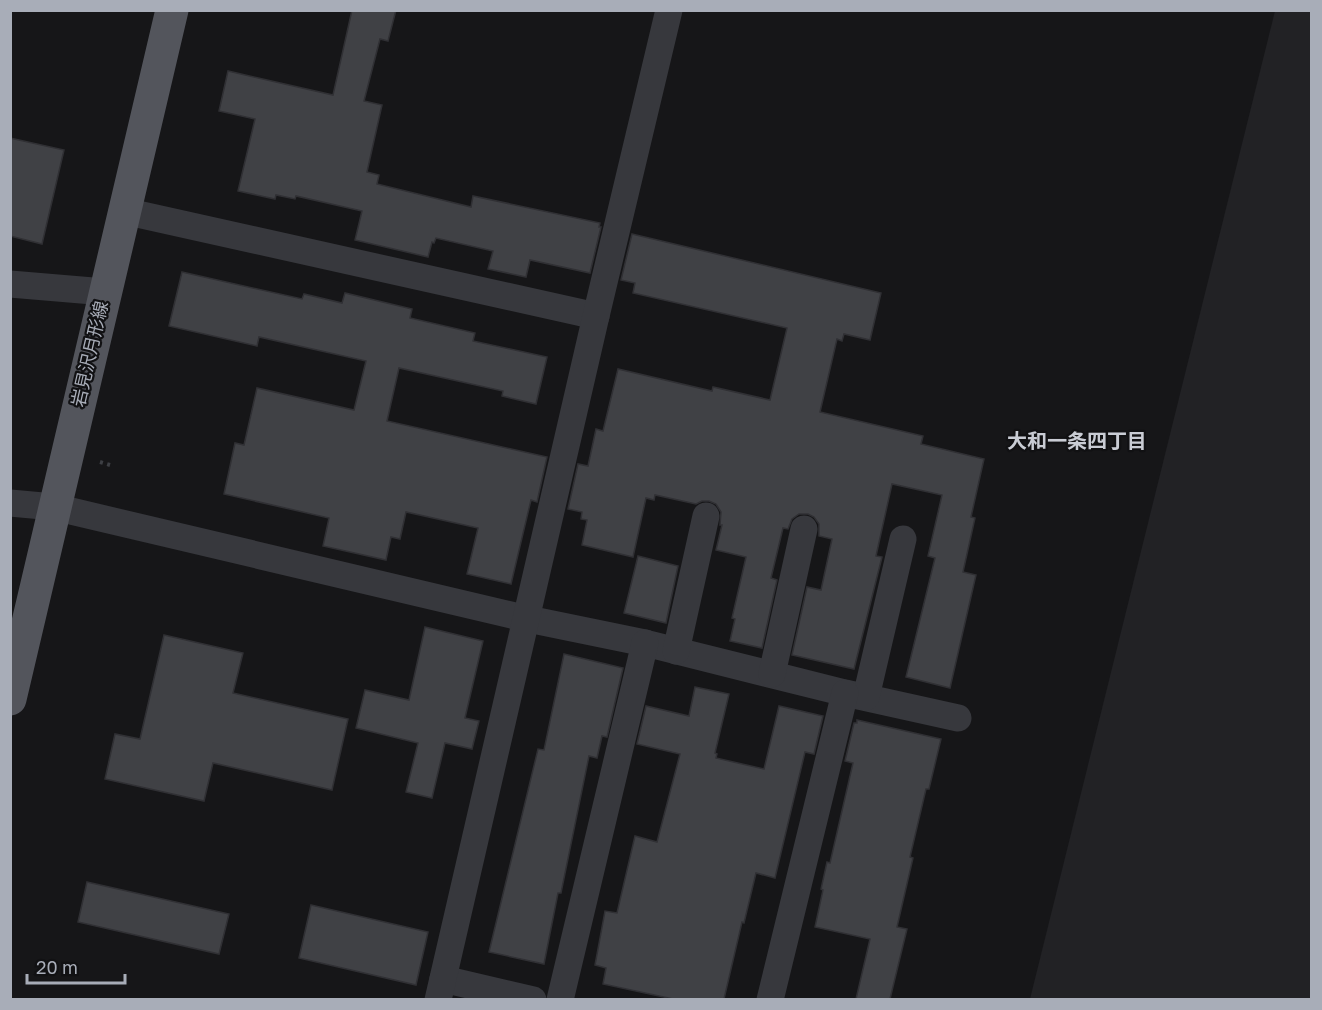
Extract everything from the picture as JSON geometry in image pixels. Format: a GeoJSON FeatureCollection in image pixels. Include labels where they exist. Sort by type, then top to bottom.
{"type":"FeatureCollection","features":[{"type":"Feature","properties":{"kind":"main road","name":"岩見沢月形線"},"geometry":{"type":"LineString","coordinates":[[10,699],[172,10]]}},
{"type":"Feature","properties":{"kind":"street"},"geometry":{"type":"LineString","coordinates":[[533,999],[441,989],[669,10]]}},
{"type":"Feature","properties":{"kind":"street"},"geometry":{"type":"LineString","coordinates":[[123,212],[596,316]]}},
{"type":"Feature","properties":{"kind":"street"},"geometry":{"type":"LineString","coordinates":[[10,284],[105,292]]}},
{"type":"Feature","properties":{"kind":"street"},"geometry":{"type":"LineString","coordinates":[[10,503],[54,507],[528,619],[645,643],[958,718]]}},
{"type":"Feature","properties":{"kind":"street"},"geometry":{"type":"LineString","coordinates":[[676,651],[706,516]]}},
{"type":"Feature","properties":{"kind":"street"},"geometry":{"type":"LineString","coordinates":[[772,674],[804,530]]}},
{"type":"Feature","properties":{"kind":"street"},"geometry":{"type":"LineString","coordinates":[[770,999],[855,695],[903,539]]}},
{"type":"Feature","properties":{"kind":"street"},"geometry":{"type":"LineString","coordinates":[[560,999],[645,643]]}},
{"type":"Feature","properties":{"kind":"shaded area"},"geometry":{"type":"Polygon","coordinates":[[[1275,11],[1312,11],[1311,999],[1030,999],[1275,11]]]}},
{"type":"Feature","properties":{"kind":"building"},"geometry":{"type":"Polygon","coordinates":[[[352,10],[396,10],[388,41],[380,39],[364,101],[382,105],[367,172],[379,175],[377,184],[471,207],[473,196],[600,223],[590,273],[530,260],[526,277],[488,269],[493,251],[436,238],[434,243],[432,242],[428,257],[355,240],[362,211],[296,196],[295,199],[276,195],[275,199],[238,191],[255,119],[219,111],[228,71],[333,95],[352,10]]]}},
{"type":"Feature","properties":{"kind":"building"},"geometry":{"type":"Polygon","coordinates":[[[10,138],[64,150],[42,244],[10,236],[10,138]]]}},
{"type":"Feature","properties":{"kind":"building"},"geometry":{"type":"Polygon","coordinates":[[[632,234],[881,293],[870,340],[844,334],[842,341],[837,339],[820,412],[923,436],[921,444],[984,459],[971,517],[975,518],[963,572],[976,575],[950,688],[906,677],[935,558],[928,556],[942,495],[892,484],[876,556],[882,557],[854,669],[792,655],[807,587],[821,590],[832,539],[819,536],[819,524],[814,517],[808,514],[799,514],[792,519],[788,529],[783,528],[771,578],[777,580],[762,648],[730,641],[735,619],[732,618],[746,557],[716,550],[722,525],[720,525],[721,512],[716,504],[702,501],[696,504],[655,495],[654,500],[646,498],[633,557],[582,545],[587,520],[581,519],[582,512],[568,509],[578,464],[588,466],[596,429],[603,431],[618,369],[712,391],[713,387],[770,400],[787,328],[633,293],[635,283],[621,280],[632,234]]]}},
{"type":"Feature","properties":{"kind":"building"},"geometry":{"type":"Polygon","coordinates":[[[182,272],[302,299],[304,294],[342,303],[345,293],[412,309],[410,318],[475,333],[473,341],[547,357],[536,404],[502,396],[503,391],[399,368],[387,421],[547,457],[537,502],[531,500],[511,584],[467,574],[478,528],[406,512],[400,539],[391,537],[386,560],[323,546],[329,518],[224,494],[235,443],[244,445],[257,388],[354,410],[366,361],[259,337],[257,346],[169,326],[182,272]]]}},
{"type":"Feature","properties":{"kind":"building"},"geometry":{"type":"Polygon","coordinates":[[[638,556],[678,566],[666,623],[624,613],[638,556]]]}},
{"type":"Feature","properties":{"kind":"building"},"geometry":{"type":"Polygon","coordinates":[[[425,627],[483,641],[465,718],[479,721],[472,749],[445,743],[432,798],[406,792],[418,743],[356,728],[365,690],[409,700],[425,627]]]}},
{"type":"Feature","properties":{"kind":"building"},"geometry":{"type":"Polygon","coordinates":[[[164,635],[243,653],[233,693],[348,719],[332,790],[213,763],[204,801],[105,779],[115,734],[140,739],[164,635]]]}},
{"type":"Feature","properties":{"kind":"building"},"geometry":{"type":"Polygon","coordinates":[[[564,654],[623,668],[607,737],[602,736],[597,758],[589,756],[544,964],[489,952],[538,749],[544,750],[564,654]]]}},
{"type":"Feature","properties":{"kind":"building"},"geometry":{"type":"Polygon","coordinates":[[[695,687],[729,694],[715,753],[716,758],[764,769],[779,706],[823,716],[814,754],[805,752],[775,878],[756,873],[724,999],[673,999],[603,984],[606,968],[595,965],[605,911],[617,913],[635,836],[657,842],[680,754],[637,744],[646,706],[689,716],[695,687]]]}},
{"type":"Feature","properties":{"kind":"building"},"geometry":{"type":"Polygon","coordinates":[[[857,720],[941,739],[929,789],[926,789],[910,857],[913,858],[897,927],[907,929],[890,999],[856,999],[870,939],[815,927],[827,862],[830,863],[853,763],[845,761],[854,723],[857,723],[857,720]]]}},
{"type":"Feature","properties":{"kind":"building"},"geometry":{"type":"Polygon","coordinates":[[[87,882],[229,914],[219,954],[78,922],[87,882]]]}},
{"type":"Feature","properties":{"kind":"building"},"geometry":{"type":"Polygon","coordinates":[[[311,905],[428,932],[416,985],[299,958],[311,905]]]}},
{"type":"Feature","properties":{"kind":"district","name":"大和一条四丁目"},"geometry":{"type":"Point","coordinates":[1077,441]}}]}
